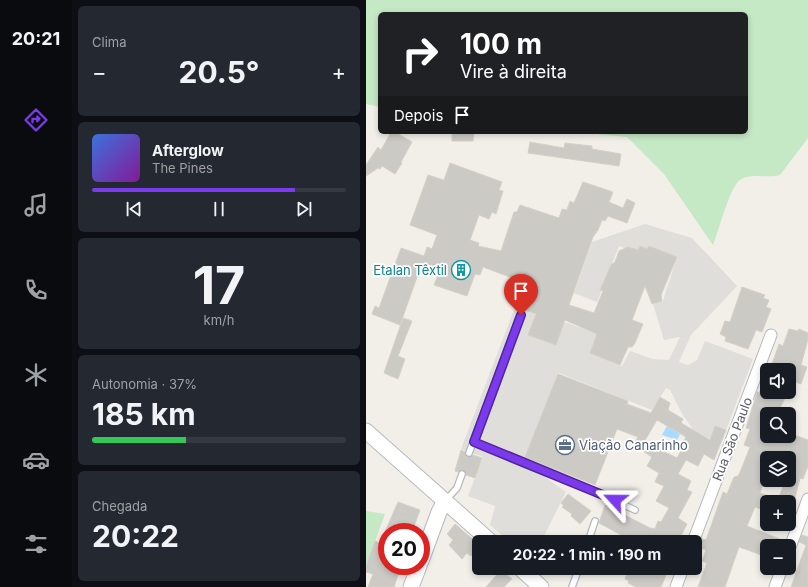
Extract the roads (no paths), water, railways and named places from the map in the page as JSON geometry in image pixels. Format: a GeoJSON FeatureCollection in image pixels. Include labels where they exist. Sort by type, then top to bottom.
{"type":"FeatureCollection","features":[{"type":"Feature","properties":{"kind":"main road"},"geometry":{"type":"LineString","coordinates":[[366,431],[483,535]]}},
{"type":"Feature","properties":{"kind":"main road"},"geometry":{"type":"LineString","coordinates":[[430,536],[439,512],[445,501]]}},
{"type":"Feature","properties":{"kind":"main road"},"geometry":{"type":"LineString","coordinates":[[411,587],[416,575]]}},
{"type":"Feature","properties":{"kind":"main road"},"geometry":{"type":"LineString","coordinates":[[528,575],[541,587]]}},
{"type":"Feature","properties":{"kind":"street","name":"Rua São Paulo"},"geometry":{"type":"LineString","coordinates":[[696,535],[771,336]]}},
{"type":"Feature","properties":{"kind":"street"},"geometry":{"type":"LineString","coordinates":[[793,539],[808,499]]}},
{"type":"Feature","properties":{"kind":"street"},"geometry":{"type":"LineString","coordinates":[[676,587],[680,575]]}},
{"type":"Feature","properties":{"kind":"street"},"geometry":{"type":"LineString","coordinates":[[775,587],[779,575]]}},
{"type":"Feature","properties":{"kind":"lane"},"geometry":{"type":"LineString","coordinates":[[470,453],[521,315]]}},
{"type":"Feature","properties":{"kind":"lane"},"geometry":{"type":"LineString","coordinates":[[474,442],[605,496],[635,510]]}},
{"type":"Feature","properties":{"kind":"lane"},"geometry":{"type":"LineString","coordinates":[[445,501],[457,488],[462,474]]}},
{"type":"Feature","properties":{"kind":"lane"},"geometry":{"type":"LineString","coordinates":[[591,535],[596,521]]}},
{"type":"Feature","properties":{"kind":"lane"},"geometry":{"type":"LineString","coordinates":[[572,587],[576,575]]}},
{"type":"Feature","properties":{"kind":"water"},"geometry":{"type":"Polygon","coordinates":[[[667,426],[680,434],[677,440],[662,435],[667,426]]]}},
{"type":"Feature","properties":{"kind":"place","name":"Etalan Têxtil"},"geometry":{"type":"Point","coordinates":[461,270]}},
{"type":"Feature","properties":{"kind":"place","name":"Viação Canarinho"},"geometry":{"type":"Point","coordinates":[565,445]}}]}
